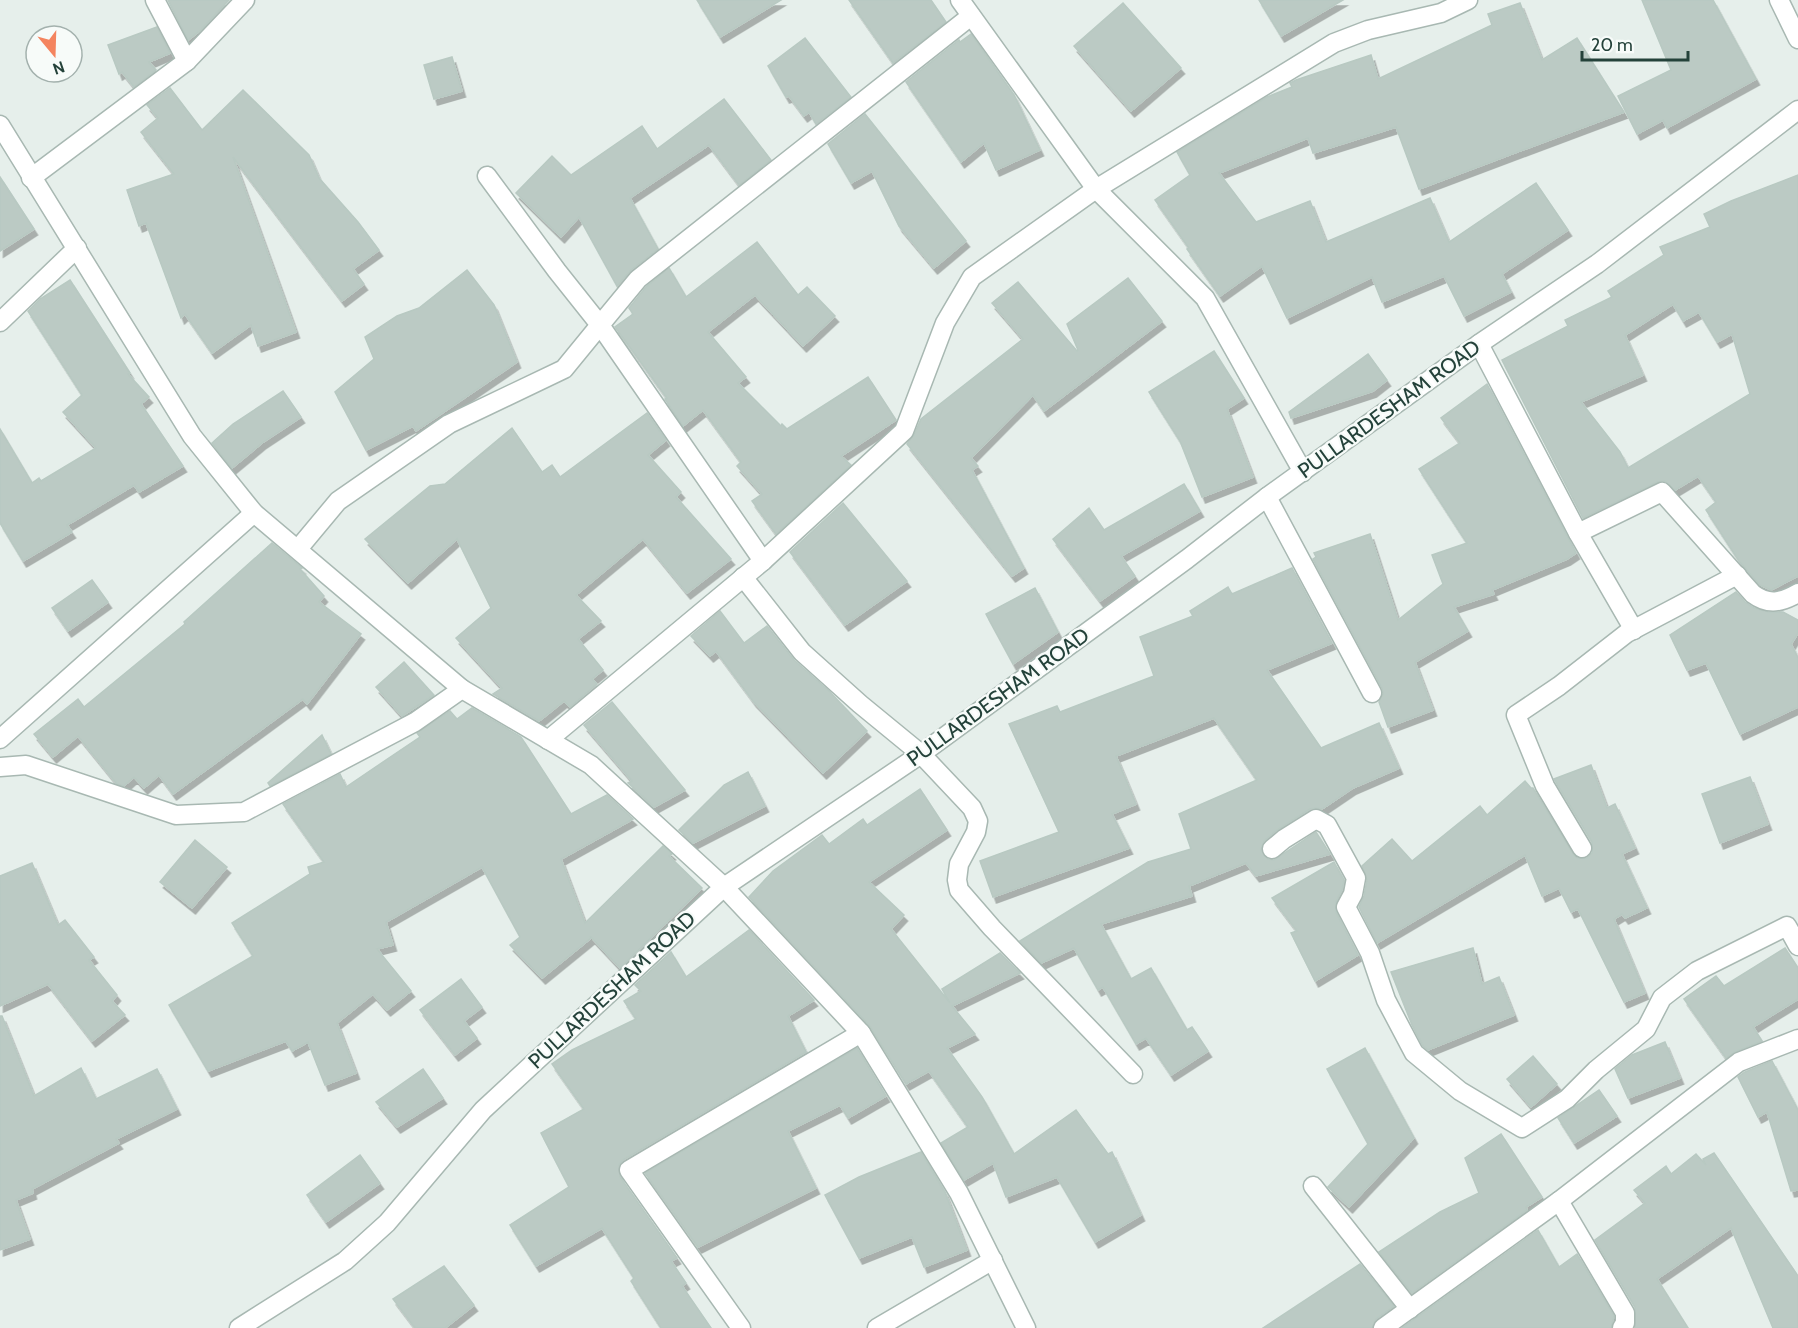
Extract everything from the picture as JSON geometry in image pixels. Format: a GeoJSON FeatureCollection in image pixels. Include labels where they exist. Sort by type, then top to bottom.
{"type":"FeatureCollection","features":[{"type":"Feature","properties":{"kind":"street"},"geometry":{"type":"LineString","coordinates":[[154,0],[187,61]]}},
{"type":"Feature","properties":{"kind":"street"},"geometry":{"type":"LineString","coordinates":[[31,178],[187,61],[245,0]]}},
{"type":"Feature","properties":{"kind":"street"},"geometry":{"type":"LineString","coordinates":[[960,0],[1096,189],[1205,298],[1303,472]]}},
{"type":"Feature","properties":{"kind":"street"},"geometry":{"type":"LineString","coordinates":[[548,740],[763,561],[904,431],[945,324],[972,276],[1096,189],[1334,43],[1368,30],[1441,14],[1468,0]]}},
{"type":"Feature","properties":{"kind":"street"},"geometry":{"type":"LineString","coordinates":[[1779,0],[1798,39]]}},
{"type":"Feature","properties":{"kind":"street"},"geometry":{"type":"LineString","coordinates":[[298,549],[338,501],[449,424],[564,369],[638,279],[971,16]]}},
{"type":"Feature","properties":{"kind":"street","name":"PULLARDESHAM ROAD"},"geometry":{"type":"LineString","coordinates":[[239,1328],[345,1261],[387,1223],[483,1110],[724,887],[921,754],[1178,566],[1267,497],[1479,344],[1598,264],[1798,111]]}},
{"type":"Feature","properties":{"kind":"street"},"geometry":{"type":"LineString","coordinates":[[0,125],[192,436],[254,513],[462,689],[591,765],[724,887],[861,1033],[953,1183],[1026,1328]]}},
{"type":"Feature","properties":{"kind":"street"},"geometry":{"type":"LineString","coordinates":[[487,176],[600,325],[763,561]]}},
{"type":"Feature","properties":{"kind":"street"},"geometry":{"type":"LineString","coordinates":[[0,322],[77,248]]}},
{"type":"Feature","properties":{"kind":"street"},"geometry":{"type":"LineString","coordinates":[[1479,344],[1578,533],[1634,630]]}},
{"type":"Feature","properties":{"kind":"street"},"geometry":{"type":"LineString","coordinates":[[1578,533],[1662,492],[1753,594],[1761,600],[1783,601],[1798,593]]}},
{"type":"Feature","properties":{"kind":"street"},"geometry":{"type":"LineString","coordinates":[[1267,497],[1372,693]]}},
{"type":"Feature","properties":{"kind":"street"},"geometry":{"type":"LineString","coordinates":[[0,739],[254,513]]}},
{"type":"Feature","properties":{"kind":"street"},"geometry":{"type":"LineString","coordinates":[[1582,848],[1545,786],[1516,715],[1634,630],[1737,575]]}},
{"type":"Feature","properties":{"kind":"street"},"geometry":{"type":"LineString","coordinates":[[743,577],[802,652],[921,754],[972,808],[978,821],[976,832],[959,864],[957,880],[959,890],[992,928],[1133,1074]]}},
{"type":"Feature","properties":{"kind":"street"},"geometry":{"type":"LineString","coordinates":[[0,767],[26,765],[176,815],[244,812],[415,722],[462,689]]}},
{"type":"Feature","properties":{"kind":"street"},"geometry":{"type":"LineString","coordinates":[[1272,849],[1284,838],[1316,819],[1327,825],[1356,878],[1347,908],[1370,953],[1386,1000],[1414,1053],[1460,1091],[1522,1128],[1567,1099],[1596,1070],[1646,1029],[1662,998],[1697,971],[1787,926],[1798,946]]}},
{"type":"Feature","properties":{"kind":"street"},"geometry":{"type":"LineString","coordinates":[[741,1328],[629,1170],[861,1033]]}},
{"type":"Feature","properties":{"kind":"street"},"geometry":{"type":"LineString","coordinates":[[1383,1328],[1559,1201],[1739,1062],[1798,1039]]}},
{"type":"Feature","properties":{"kind":"street"},"geometry":{"type":"LineString","coordinates":[[1313,1186],[1410,1309]]}},
{"type":"Feature","properties":{"kind":"street"},"geometry":{"type":"LineString","coordinates":[[1559,1201],[1625,1314],[1625,1323],[1622,1328]]}},
{"type":"Feature","properties":{"kind":"street"},"geometry":{"type":"LineString","coordinates":[[877,1328],[993,1260]]}},
{"type":"Feature","properties":{"kind":"building"},"geometry":{"type":"Polygon","coordinates":[[[168,0],[229,0],[201,30],[188,40],[168,0]]]}},
{"type":"Feature","properties":{"kind":"building"},"geometry":{"type":"Polygon","coordinates":[[[697,0],[781,0],[720,37],[697,0]]]}},
{"type":"Feature","properties":{"kind":"building"},"geometry":{"type":"Polygon","coordinates":[[[849,0],[931,0],[946,22],[893,63],[849,0]]]}},
{"type":"Feature","properties":{"kind":"building"},"geometry":{"type":"Polygon","coordinates":[[[1259,0],[1343,0],[1281,36],[1259,0]]]}},
{"type":"Feature","properties":{"kind":"building"},"geometry":{"type":"Polygon","coordinates":[[[1642,0],[1713,0],[1756,79],[1667,128],[1663,120],[1637,134],[1618,96],[1671,70],[1642,0]]]}},
{"type":"Feature","properties":{"kind":"building"},"geometry":{"type":"Polygon","coordinates":[[[1123,3],[1181,68],[1131,111],[1074,46],[1123,3]]]}},
{"type":"Feature","properties":{"kind":"building"},"geometry":{"type":"Polygon","coordinates":[[[1520,3],[1542,60],[1577,38],[1624,112],[1419,189],[1396,127],[1313,153],[1308,138],[1219,173],[1256,222],[1310,201],[1326,242],[1430,198],[1449,242],[1536,183],[1568,230],[1502,274],[1511,292],[1464,316],[1444,276],[1382,302],[1372,277],[1287,318],[1262,266],[1220,296],[1155,200],[1190,175],[1177,152],[1267,97],[1292,87],[1290,83],[1296,80],[1371,55],[1378,79],[1492,25],[1488,14],[1520,3]]]}},
{"type":"Feature","properties":{"kind":"building"},"geometry":{"type":"Polygon","coordinates":[[[157,27],[170,53],[149,62],[156,70],[134,87],[122,72],[119,74],[108,45],[157,27]]]}},
{"type":"Feature","properties":{"kind":"building"},"geometry":{"type":"Polygon","coordinates":[[[971,34],[1014,95],[1040,150],[996,170],[984,143],[961,162],[906,82],[959,40],[960,42],[971,34]]]}},
{"type":"Feature","properties":{"kind":"building"},"geometry":{"type":"Polygon","coordinates":[[[805,38],[851,97],[816,124],[809,112],[804,116],[789,96],[786,97],[768,66],[805,38]]]}},
{"type":"Feature","properties":{"kind":"building"},"geometry":{"type":"Polygon","coordinates":[[[452,57],[462,91],[434,99],[424,65],[452,57]]]}},
{"type":"Feature","properties":{"kind":"building"},"geometry":{"type":"Polygon","coordinates":[[[170,88],[202,130],[243,90],[309,155],[319,178],[379,250],[353,269],[364,284],[342,301],[233,157],[296,332],[258,346],[251,325],[212,353],[185,314],[181,318],[146,223],[139,226],[127,190],[174,174],[141,132],[158,118],[147,105],[170,88]]]}},
{"type":"Feature","properties":{"kind":"building"},"geometry":{"type":"Polygon","coordinates":[[[724,99],[771,160],[739,185],[709,145],[630,198],[658,249],[631,270],[617,286],[579,217],[561,237],[516,193],[552,156],[571,175],[642,126],[657,149],[724,99]]]}},
{"type":"Feature","properties":{"kind":"building"},"geometry":{"type":"Polygon","coordinates":[[[865,114],[966,241],[934,268],[899,226],[872,171],[851,183],[828,144],[865,114]]]}},
{"type":"Feature","properties":{"kind":"building"},"geometry":{"type":"Polygon","coordinates":[[[1798,175],[1798,576],[1771,590],[1760,585],[1739,561],[1706,510],[1716,502],[1698,476],[1675,490],[1665,481],[1657,482],[1583,518],[1502,360],[1568,326],[1565,320],[1612,297],[1608,291],[1664,255],[1660,247],[1710,227],[1704,214],[1798,175]],[[1673,304],[1625,335],[1643,375],[1581,402],[1620,452],[1628,468],[1750,394],[1732,334],[1717,342],[1699,312],[1683,321],[1673,304]]]}},
{"type":"Feature","properties":{"kind":"building"},"geometry":{"type":"Polygon","coordinates":[[[0,177],[34,229],[0,251],[0,177]]]}},
{"type":"Feature","properties":{"kind":"building"},"geometry":{"type":"Polygon","coordinates":[[[757,242],[798,295],[807,287],[835,316],[803,346],[755,295],[708,332],[746,377],[738,383],[781,426],[782,424],[787,429],[868,377],[896,420],[841,456],[851,465],[776,534],[752,501],[762,494],[737,466],[741,462],[703,410],[683,426],[665,399],[667,398],[615,327],[633,314],[629,308],[646,287],[669,268],[686,297],[757,242]]]}},
{"type":"Feature","properties":{"kind":"building"},"geometry":{"type":"Polygon","coordinates":[[[467,270],[494,305],[517,362],[416,431],[413,426],[366,450],[335,392],[374,359],[365,337],[397,316],[419,308],[467,270]]]}},
{"type":"Feature","properties":{"kind":"building"},"geometry":{"type":"Polygon","coordinates":[[[1128,278],[1162,321],[1044,411],[1033,395],[971,458],[978,466],[972,470],[1024,568],[1012,576],[907,444],[921,419],[1023,339],[992,303],[1018,282],[1077,351],[1067,324],[1128,278]]]}},
{"type":"Feature","properties":{"kind":"building"},"geometry":{"type":"Polygon","coordinates":[[[70,280],[130,373],[128,374],[149,397],[141,404],[183,466],[139,492],[134,485],[67,525],[72,532],[23,561],[0,523],[0,429],[32,483],[39,478],[41,481],[96,448],[63,412],[82,395],[28,311],[40,299],[70,280]]]}},
{"type":"Feature","properties":{"kind":"building"},"geometry":{"type":"Polygon","coordinates":[[[1214,351],[1244,398],[1227,409],[1253,477],[1202,497],[1180,441],[1149,392],[1214,351]]]}},
{"type":"Feature","properties":{"kind":"building"},"geometry":{"type":"Polygon","coordinates":[[[1368,354],[1387,380],[1373,391],[1291,418],[1289,412],[1368,354]]]}},
{"type":"Feature","properties":{"kind":"building"},"geometry":{"type":"Polygon","coordinates":[[[1487,384],[1576,553],[1567,559],[1492,590],[1494,594],[1454,607],[1468,631],[1415,662],[1433,710],[1388,727],[1379,702],[1383,694],[1382,688],[1313,559],[1316,557],[1314,553],[1370,534],[1398,620],[1443,584],[1432,555],[1467,543],[1419,469],[1460,443],[1441,418],[1487,384]]]}},
{"type":"Feature","properties":{"kind":"building"},"geometry":{"type":"Polygon","coordinates":[[[283,391],[301,417],[262,443],[232,468],[212,443],[233,424],[283,391]]]}},
{"type":"Feature","properties":{"kind":"building"},"geometry":{"type":"Polygon","coordinates":[[[647,413],[666,440],[648,455],[681,492],[676,497],[731,559],[687,593],[643,539],[576,595],[601,621],[578,639],[603,670],[592,679],[597,684],[570,707],[564,701],[539,721],[493,694],[502,688],[456,638],[491,608],[457,539],[408,583],[365,539],[430,486],[445,484],[512,428],[542,472],[552,465],[560,477],[647,413]]]}},
{"type":"Feature","properties":{"kind":"building"},"geometry":{"type":"Polygon","coordinates":[[[1184,484],[1200,511],[1121,556],[1135,576],[1100,601],[1053,539],[1089,508],[1104,530],[1184,484]]]}},
{"type":"Feature","properties":{"kind":"building"},"geometry":{"type":"Polygon","coordinates":[[[843,503],[907,581],[845,625],[790,552],[843,503]]]}},
{"type":"Feature","properties":{"kind":"building"},"geometry":{"type":"Polygon","coordinates":[[[272,543],[302,568],[300,569],[324,596],[319,602],[361,634],[307,704],[303,699],[173,794],[159,775],[144,788],[134,777],[124,786],[117,784],[78,736],[53,757],[34,734],[78,699],[84,707],[185,624],[184,622],[272,543]]]}},
{"type":"Feature","properties":{"kind":"building"},"geometry":{"type":"Polygon","coordinates":[[[1292,568],[1332,643],[1267,670],[1321,748],[1379,723],[1399,768],[1353,788],[1322,809],[1310,809],[1277,830],[1264,841],[1261,850],[1268,859],[1274,860],[1316,832],[1330,854],[1256,876],[1246,863],[1189,886],[1192,896],[1101,924],[1131,979],[1151,968],[1187,1030],[1192,1027],[1208,1051],[1171,1075],[1146,1038],[1136,1044],[1103,987],[1098,990],[1074,948],[1041,963],[1020,941],[1148,862],[1191,849],[1179,814],[1257,780],[1214,718],[1116,756],[1136,804],[1112,814],[1129,848],[993,897],[980,861],[1059,832],[1009,724],[1057,706],[1060,712],[1154,676],[1140,637],[1193,616],[1190,611],[1228,587],[1232,594],[1292,568]]]}},
{"type":"Feature","properties":{"kind":"building"},"geometry":{"type":"Polygon","coordinates":[[[92,580],[108,602],[68,631],[52,608],[92,580]]]}},
{"type":"Feature","properties":{"kind":"building"},"geometry":{"type":"Polygon","coordinates":[[[1035,588],[1058,632],[1013,664],[986,614],[1035,588]]]}},
{"type":"Feature","properties":{"kind":"building"},"geometry":{"type":"Polygon","coordinates":[[[1736,592],[1754,608],[1768,612],[1783,612],[1798,620],[1798,633],[1791,644],[1798,658],[1798,707],[1740,734],[1706,663],[1687,670],[1670,635],[1736,592]]]}},
{"type":"Feature","properties":{"kind":"building"},"geometry":{"type":"Polygon","coordinates":[[[720,611],[744,643],[767,626],[794,660],[830,692],[867,731],[823,773],[753,701],[716,651],[710,656],[691,636],[720,611]]]}},
{"type":"Feature","properties":{"kind":"building"},"geometry":{"type":"Polygon","coordinates":[[[404,662],[434,695],[402,716],[376,687],[404,662]]]}},
{"type":"Feature","properties":{"kind":"building"},"geometry":{"type":"Polygon","coordinates":[[[612,702],[685,790],[654,807],[628,783],[632,781],[584,725],[612,702]]]}},
{"type":"Feature","properties":{"kind":"building"},"geometry":{"type":"Polygon","coordinates":[[[472,708],[521,737],[571,814],[607,795],[633,819],[561,859],[585,923],[663,846],[672,854],[669,856],[702,888],[620,968],[590,936],[591,938],[542,978],[510,945],[520,937],[482,867],[386,922],[393,945],[377,949],[411,991],[387,1010],[373,994],[337,1023],[356,1073],[325,1085],[308,1042],[292,1051],[286,1041],[208,1071],[169,1005],[253,956],[232,923],[310,874],[308,867],[324,862],[283,804],[340,774],[346,787],[420,737],[417,733],[450,711],[457,719],[472,708]]]}},
{"type":"Feature","properties":{"kind":"building"},"geometry":{"type":"Polygon","coordinates":[[[322,735],[331,754],[270,786],[268,783],[322,735]]]}},
{"type":"Feature","properties":{"kind":"building"},"geometry":{"type":"Polygon","coordinates":[[[1591,765],[1607,808],[1615,804],[1635,848],[1622,854],[1647,908],[1625,918],[1622,914],[1614,919],[1645,993],[1624,1002],[1578,909],[1571,912],[1559,888],[1542,896],[1525,855],[1377,943],[1359,907],[1367,880],[1362,866],[1392,839],[1412,861],[1480,806],[1487,815],[1525,781],[1533,788],[1573,854],[1577,858],[1587,858],[1592,853],[1592,842],[1554,779],[1591,765]]]}},
{"type":"Feature","properties":{"kind":"building"},"geometry":{"type":"Polygon","coordinates":[[[748,772],[765,806],[693,843],[679,830],[724,785],[748,772]]]}},
{"type":"Feature","properties":{"kind":"building"},"geometry":{"type":"Polygon","coordinates":[[[1750,777],[1768,824],[1720,843],[1702,794],[1750,777]]]}},
{"type":"Feature","properties":{"kind":"building"},"geometry":{"type":"Polygon","coordinates":[[[920,789],[947,830],[869,882],[904,915],[891,929],[950,1003],[942,989],[1000,953],[1020,973],[952,1006],[975,1034],[947,1048],[982,1097],[1014,1154],[1076,1110],[1108,1154],[1112,1152],[1141,1215],[1095,1242],[1057,1177],[1006,1197],[993,1163],[964,1180],[941,1143],[968,1127],[929,1071],[906,1084],[869,1025],[749,897],[773,871],[822,835],[829,844],[863,819],[867,825],[920,789]]]}},
{"type":"Feature","properties":{"kind":"building"},"geometry":{"type":"Polygon","coordinates":[[[195,840],[227,867],[192,908],[160,882],[195,840]]]}},
{"type":"Feature","properties":{"kind":"building"},"geometry":{"type":"Polygon","coordinates":[[[1334,862],[1344,880],[1336,902],[1336,912],[1358,955],[1315,981],[1291,933],[1297,931],[1272,898],[1334,862]]]}},
{"type":"Feature","properties":{"kind":"building"},"geometry":{"type":"Polygon","coordinates":[[[32,863],[58,925],[65,920],[94,957],[89,960],[117,995],[112,1001],[125,1015],[92,1041],[48,984],[0,1006],[0,876],[32,863]]]}},
{"type":"Feature","properties":{"kind":"building"},"geometry":{"type":"Polygon","coordinates":[[[749,930],[814,1000],[788,1016],[806,1052],[623,1160],[619,1165],[620,1177],[677,1258],[671,1261],[686,1283],[682,1286],[711,1328],[661,1328],[631,1281],[634,1278],[602,1228],[536,1266],[510,1225],[569,1187],[541,1133],[584,1109],[552,1064],[572,1050],[636,1019],[624,1001],[641,991],[635,985],[671,952],[686,977],[749,930]]]}},
{"type":"Feature","properties":{"kind":"building"},"geometry":{"type":"Polygon","coordinates":[[[1473,948],[1482,984],[1499,977],[1514,1015],[1428,1050],[1423,1046],[1412,1025],[1391,972],[1473,948]]]}},
{"type":"Feature","properties":{"kind":"building"},"geometry":{"type":"Polygon","coordinates":[[[1785,948],[1798,968],[1798,999],[1753,1027],[1762,1041],[1726,1058],[1684,999],[1716,976],[1724,986],[1785,948]]]}},
{"type":"Feature","properties":{"kind":"building"},"geometry":{"type":"Polygon","coordinates":[[[461,979],[482,1007],[464,1021],[477,1038],[455,1055],[420,1010],[461,979]]]}},
{"type":"Feature","properties":{"kind":"building"},"geometry":{"type":"Polygon","coordinates":[[[0,1016],[2,1016],[34,1096],[81,1068],[96,1099],[157,1069],[177,1109],[116,1139],[119,1143],[32,1189],[33,1193],[16,1200],[30,1239],[0,1250],[0,1016]]]}},
{"type":"Feature","properties":{"kind":"building"},"geometry":{"type":"Polygon","coordinates":[[[1665,1042],[1680,1078],[1628,1098],[1615,1069],[1632,1055],[1665,1042]]]}},
{"type":"Feature","properties":{"kind":"building"},"geometry":{"type":"Polygon","coordinates":[[[857,1048],[886,1096],[848,1118],[840,1105],[788,1131],[816,1188],[698,1247],[645,1173],[857,1048]]]}},
{"type":"Feature","properties":{"kind":"building"},"geometry":{"type":"Polygon","coordinates":[[[1365,1048],[1414,1138],[1349,1207],[1328,1187],[1368,1144],[1327,1069],[1365,1048]]]}},
{"type":"Feature","properties":{"kind":"building"},"geometry":{"type":"Polygon","coordinates":[[[1533,1056],[1557,1084],[1531,1107],[1507,1079],[1533,1056]]]}},
{"type":"Feature","properties":{"kind":"building"},"geometry":{"type":"Polygon","coordinates":[[[1772,1061],[1798,1110],[1798,1190],[1791,1191],[1767,1112],[1758,1117],[1738,1077],[1772,1061]]]}},
{"type":"Feature","properties":{"kind":"building"},"geometry":{"type":"Polygon","coordinates":[[[423,1069],[443,1098],[397,1127],[376,1102],[423,1069]]]}},
{"type":"Feature","properties":{"kind":"building"},"geometry":{"type":"Polygon","coordinates":[[[1599,1090],[1617,1116],[1574,1143],[1558,1118],[1599,1090]]]}},
{"type":"Feature","properties":{"kind":"building"},"geometry":{"type":"Polygon","coordinates":[[[1501,1134],[1542,1197],[1412,1293],[1379,1252],[1440,1212],[1479,1193],[1465,1158],[1501,1134]]]}},
{"type":"Feature","properties":{"kind":"building"},"geometry":{"type":"Polygon","coordinates":[[[921,1152],[945,1192],[967,1250],[924,1267],[912,1237],[859,1258],[825,1195],[859,1177],[921,1152]]]}},
{"type":"Feature","properties":{"kind":"building"},"geometry":{"type":"Polygon","coordinates":[[[1714,1153],[1798,1276],[1798,1328],[1773,1328],[1731,1228],[1657,1279],[1688,1328],[1635,1328],[1635,1307],[1595,1240],[1645,1203],[1634,1190],[1666,1166],[1671,1174],[1696,1154],[1706,1165],[1703,1159],[1714,1153]]]}},
{"type":"Feature","properties":{"kind":"building"},"geometry":{"type":"Polygon","coordinates":[[[360,1155],[380,1183],[326,1222],[307,1195],[360,1155]]]}},
{"type":"Feature","properties":{"kind":"building"},"geometry":{"type":"Polygon","coordinates":[[[1538,1230],[1559,1267],[1577,1254],[1614,1316],[1611,1328],[1402,1328],[1538,1230]]]}},
{"type":"Feature","properties":{"kind":"building"},"geometry":{"type":"Polygon","coordinates":[[[1360,1264],[1394,1306],[1376,1319],[1372,1328],[1263,1328],[1360,1264]]]}},
{"type":"Feature","properties":{"kind":"building"},"geometry":{"type":"Polygon","coordinates":[[[444,1266],[474,1305],[445,1328],[415,1328],[393,1299],[444,1266]]]}}]}
